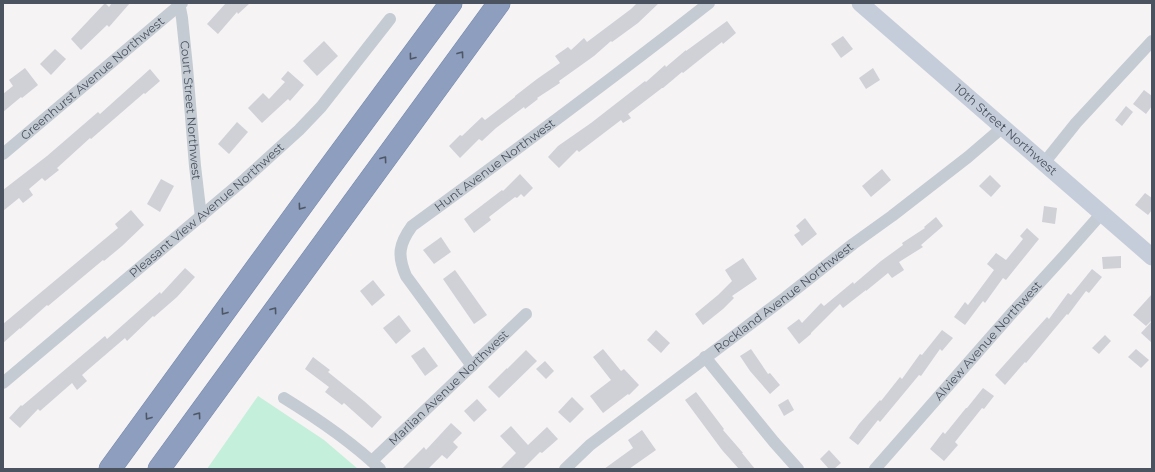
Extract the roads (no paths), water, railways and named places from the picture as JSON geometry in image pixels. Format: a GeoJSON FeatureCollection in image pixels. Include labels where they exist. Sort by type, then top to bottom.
{"type":"FeatureCollection","features":[{"type":"Feature","properties":{"kind":"highway"},"geometry":{"type":"LineString","coordinates":[[110,469],[451,3]]}},
{"type":"Feature","properties":{"kind":"highway"},"geometry":{"type":"LineString","coordinates":[[159,469],[499,3]]}},
{"type":"Feature","properties":{"kind":"main road","name":"10th Street Northwest"},"geometry":{"type":"LineString","coordinates":[[860,3],[1152,258]]}},
{"type":"Feature","properties":{"kind":"street","name":"Hunt Avenue Northwest"},"geometry":{"type":"LineString","coordinates":[[472,366],[406,276],[400,257],[401,247],[405,236],[412,226],[498,164],[709,3]]}},
{"type":"Feature","properties":{"kind":"street","name":"Greenhurst Avenue Northwest"},"geometry":{"type":"LineString","coordinates":[[3,154],[180,4]]}},
{"type":"Feature","properties":{"kind":"street","name":"Court Street Northwest"},"geometry":{"type":"LineString","coordinates":[[180,4],[201,217]]}},
{"type":"Feature","properties":{"kind":"street","name":"Pleasant View Avenue Northwest"},"geometry":{"type":"LineString","coordinates":[[3,383],[201,217],[299,130],[320,107],[390,19]]}},
{"type":"Feature","properties":{"kind":"street"},"geometry":{"type":"LineString","coordinates":[[1044,163],[1076,123],[1152,41]]}},
{"type":"Feature","properties":{"kind":"street","name":"Rockland Avenue Northwest"},"geometry":{"type":"LineString","coordinates":[[566,469],[590,445],[786,297],[853,244],[892,216],[968,157],[1003,127]]}},
{"type":"Feature","properties":{"kind":"street","name":"Alview Avenue Northwest"},"geometry":{"type":"LineString","coordinates":[[875,469],[1012,312],[1102,213]]}},
{"type":"Feature","properties":{"kind":"street","name":"Marlian Avenue Northwest"},"geometry":{"type":"LineString","coordinates":[[376,465],[472,366],[526,314]]}},
{"type":"Feature","properties":{"kind":"street"},"geometry":{"type":"LineString","coordinates":[[705,357],[774,442],[798,469]]}},
{"type":"Feature","properties":{"kind":"street"},"geometry":{"type":"LineString","coordinates":[[284,398],[316,418],[348,441],[376,465]]}}]}
